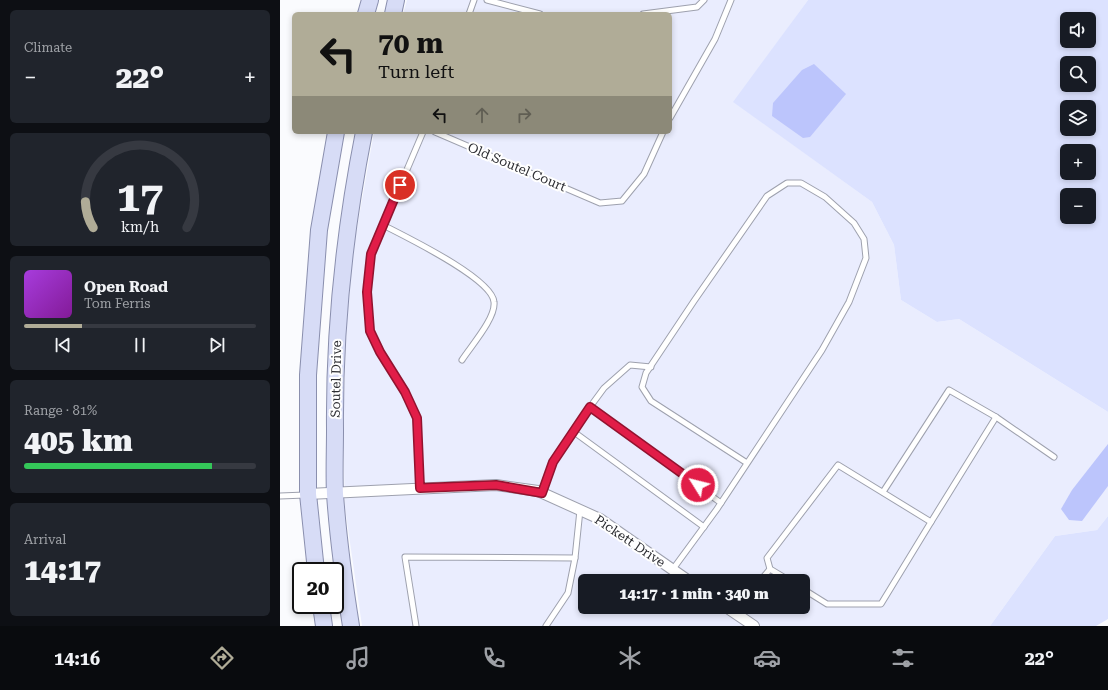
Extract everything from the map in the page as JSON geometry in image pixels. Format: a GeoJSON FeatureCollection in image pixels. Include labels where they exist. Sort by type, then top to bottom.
{"type":"FeatureCollection","features":[{"type":"Feature","properties":{"kind":"main road"},"geometry":{"type":"LineString","coordinates":[[367,12],[370,0]]}},
{"type":"Feature","properties":{"kind":"main road"},"geometry":{"type":"LineString","coordinates":[[393,12],[396,0]]}},
{"type":"Feature","properties":{"kind":"main road","name":"Soutel Drive"},"geometry":{"type":"LineString","coordinates":[[315,562],[308,494],[308,374],[312,303],[319,230],[336,134]]}},
{"type":"Feature","properties":{"kind":"main road","name":"Soutel Drive"},"geometry":{"type":"LineString","coordinates":[[351,626],[342,571],[335,493],[335,378],[338,307],[346,236],[364,134]]}},
{"type":"Feature","properties":{"kind":"main road"},"geometry":{"type":"LineString","coordinates":[[322,614],[324,626]]}},
{"type":"Feature","properties":{"kind":"street","name":"Pickett Drive"},"geometry":{"type":"LineString","coordinates":[[308,494],[496,485],[542,493],[600,519],[679,574]]}},
{"type":"Feature","properties":{"kind":"street"},"geometry":{"type":"LineString","coordinates":[[742,614],[754,626]]}},
{"type":"Feature","properties":{"kind":"lane"},"geometry":{"type":"LineString","coordinates":[[470,12],[474,0]]}},
{"type":"Feature","properties":{"kind":"lane"},"geometry":{"type":"LineString","coordinates":[[487,0],[532,12]]}},
{"type":"Feature","properties":{"kind":"lane"},"geometry":{"type":"LineString","coordinates":[[658,12],[697,7],[704,0]]}},
{"type":"Feature","properties":{"kind":"lane"},"geometry":{"type":"LineString","coordinates":[[672,114],[714,40],[731,0]]}},
{"type":"Feature","properties":{"kind":"lane"},"geometry":{"type":"LineString","coordinates":[[420,488],[417,418],[405,392],[380,352],[370,331],[367,292],[371,254],[422,134]]}},
{"type":"Feature","properties":{"kind":"lane","name":"Old Soutel Court"},"geometry":{"type":"LineString","coordinates":[[440,134],[600,203],[622,201],[644,174],[662,134]]}},
{"type":"Feature","properties":{"kind":"lane"},"geometry":{"type":"LineString","coordinates":[[673,570],[722,502],[822,350],[849,302],[866,258],[864,239],[854,223],[825,197],[801,183],[787,183],[767,196],[646,373],[642,387],[651,401],[747,463]]}},
{"type":"Feature","properties":{"kind":"lane"},"geometry":{"type":"LineString","coordinates":[[383,225],[435,251],[487,288],[494,301],[491,317],[462,360]]}},
{"type":"Feature","properties":{"kind":"lane"},"geometry":{"type":"LineString","coordinates":[[542,493],[553,462],[604,388],[630,365],[651,367]]}},
{"type":"Feature","properties":{"kind":"lane"},"geometry":{"type":"LineString","coordinates":[[883,492],[949,390],[996,417],[1054,457]]}},
{"type":"Feature","properties":{"kind":"lane"},"geometry":{"type":"LineString","coordinates":[[590,407],[722,502]]}},
{"type":"Feature","properties":{"kind":"lane"},"geometry":{"type":"LineString","coordinates":[[810,593],[827,604],[881,604],[996,417]]}},
{"type":"Feature","properties":{"kind":"lane"},"geometry":{"type":"LineString","coordinates":[[574,432],[704,527]]}},
{"type":"Feature","properties":{"kind":"lane"},"geometry":{"type":"LineString","coordinates":[[778,574],[770,569],[767,558],[838,465],[931,522]]}},
{"type":"Feature","properties":{"kind":"lane"},"geometry":{"type":"LineString","coordinates":[[280,496],[308,494]]}},
{"type":"Feature","properties":{"kind":"lane"},"geometry":{"type":"LineString","coordinates":[[546,626],[568,593],[575,558],[580,510]]}},
{"type":"Feature","properties":{"kind":"lane"},"geometry":{"type":"LineString","coordinates":[[416,626],[405,557],[575,558]]}},
{"type":"Feature","properties":{"kind":"lane"},"geometry":{"type":"LineString","coordinates":[[766,574],[770,569]]}},
{"type":"Feature","properties":{"kind":"shaded area"},"geometry":{"type":"Polygon","coordinates":[[[407,0],[808,0],[734,102],[872,202],[894,245],[901,300],[937,322],[959,319],[1108,412],[1108,516],[1097,530],[1055,536],[990,626],[362,626],[345,508],[343,429],[347,316],[354,245],[374,134],[672,134],[672,12],[404,12],[407,0]]]}},
{"type":"Feature","properties":{"kind":"shaded area"},"geometry":{"type":"Polygon","coordinates":[[[808,0],[1108,0],[1108,412],[959,319],[937,322],[901,300],[894,245],[872,202],[733,102],[808,0]]]}},
{"type":"Feature","properties":{"kind":"shaded area"},"geometry":{"type":"Polygon","coordinates":[[[1108,516],[1108,619],[1096,626],[990,626],[1055,536],[1097,530],[1108,516]]]}},
{"type":"Feature","properties":{"kind":"water"},"geometry":{"type":"Polygon","coordinates":[[[814,64],[846,94],[810,137],[803,138],[772,116],[773,103],[802,70],[814,64]]]}},
{"type":"Feature","properties":{"kind":"water"},"geometry":{"type":"Polygon","coordinates":[[[1108,444],[1108,486],[1082,521],[1069,520],[1061,509],[1072,490],[1108,444]]]}},
{"type":"Feature","properties":{"kind":"route"},"geometry":{"type":"LineString","coordinates":[[400,185],[371,254],[367,292],[370,331],[380,352],[405,392],[417,418],[420,488],[496,485],[538,491],[542,493],[553,462],[590,407],[698,485]]}}]}
